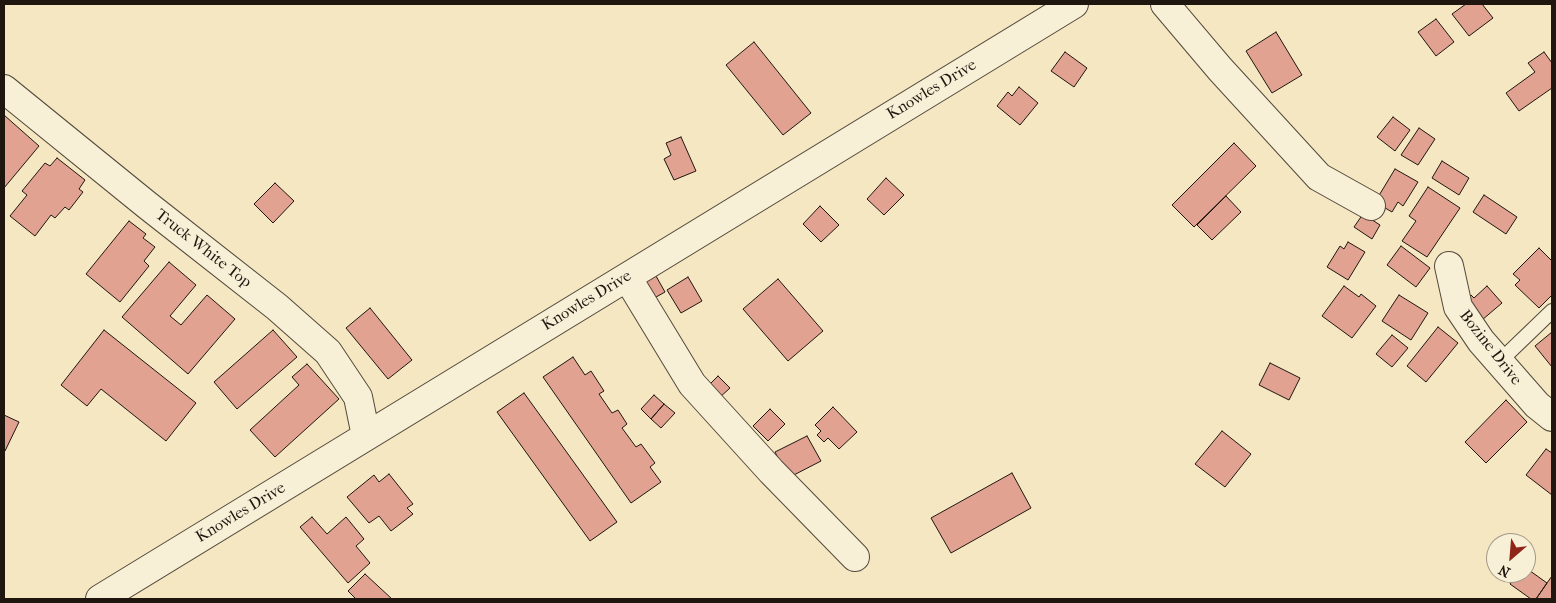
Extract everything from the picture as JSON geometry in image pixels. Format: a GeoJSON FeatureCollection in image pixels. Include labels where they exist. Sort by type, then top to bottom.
{"type":"FeatureCollection","features":[{"type":"Feature","properties":{"kind":"street","name":"Knowles Drive"},"geometry":{"type":"LineString","coordinates":[[100,599],[1074,4]]}},
{"type":"Feature","properties":{"kind":"street"},"geometry":{"type":"LineString","coordinates":[[1165,4],[1305,164],[1319,177],[1371,206]]}},
{"type":"Feature","properties":{"kind":"street","name":"Truck White Top"},"geometry":{"type":"LineString","coordinates":[[4,89],[277,307],[328,352],[358,397],[366,436]]}},
{"type":"Feature","properties":{"kind":"street","name":"Bozine Drive"},"geometry":{"type":"LineString","coordinates":[[1450,266],[1458,307],[1481,341],[1537,405],[1552,417]]}},
{"type":"Feature","properties":{"kind":"street"},"geometry":{"type":"LineString","coordinates":[[627,277],[692,384],[771,471],[855,557]]}},
{"type":"Feature","properties":{"kind":"lane"},"geometry":{"type":"LineString","coordinates":[[1499,362],[1552,311]]}},
{"type":"Feature","properties":{"kind":"building"},"geometry":{"type":"Polygon","coordinates":[[[1466,4],[1482,4],[1493,18],[1469,36],[1452,14],[1466,4]]]}},
{"type":"Feature","properties":{"kind":"building"},"geometry":{"type":"Polygon","coordinates":[[[1436,19],[1454,42],[1436,56],[1418,32],[1436,19]]]}},
{"type":"Feature","properties":{"kind":"building"},"geometry":{"type":"Polygon","coordinates":[[[1276,32],[1302,75],[1272,93],[1246,51],[1276,32]]]}},
{"type":"Feature","properties":{"kind":"building"},"geometry":{"type":"Polygon","coordinates":[[[754,42],[811,113],[783,135],[726,65],[754,42]]]}},
{"type":"Feature","properties":{"kind":"building"},"geometry":{"type":"Polygon","coordinates":[[[1065,52],[1087,68],[1074,87],[1051,71],[1065,52]]]}},
{"type":"Feature","properties":{"kind":"building"},"geometry":{"type":"Polygon","coordinates":[[[1544,52],[1552,63],[1552,88],[1519,111],[1506,93],[1535,72],[1528,63],[1544,52]]]}},
{"type":"Feature","properties":{"kind":"building"},"geometry":{"type":"Polygon","coordinates":[[[1019,87],[1038,103],[1020,125],[997,106],[1008,92],[1012,96],[1019,87]]]}},
{"type":"Feature","properties":{"kind":"building"},"geometry":{"type":"Polygon","coordinates":[[[4,115],[39,146],[4,188],[4,115]]]}},
{"type":"Feature","properties":{"kind":"building"},"geometry":{"type":"Polygon","coordinates":[[[1393,117],[1410,130],[1395,151],[1377,137],[1393,117]]]}},
{"type":"Feature","properties":{"kind":"building"},"geometry":{"type":"Polygon","coordinates":[[[1419,128],[1435,139],[1418,165],[1401,155],[1419,128]]]}},
{"type":"Feature","properties":{"kind":"building"},"geometry":{"type":"Polygon","coordinates":[[[681,137],[696,171],[674,180],[664,159],[671,155],[666,143],[681,137]]]}},
{"type":"Feature","properties":{"kind":"building"},"geometry":{"type":"Polygon","coordinates":[[[1234,143],[1256,166],[1194,227],[1172,205],[1234,143]]]}},
{"type":"Feature","properties":{"kind":"building"},"geometry":{"type":"Polygon","coordinates":[[[57,158],[85,180],[79,189],[83,192],[69,210],[65,207],[55,218],[51,215],[35,236],[10,216],[27,195],[22,191],[45,163],[50,166],[57,158]]]}},
{"type":"Feature","properties":{"kind":"building"},"geometry":{"type":"Polygon","coordinates":[[[1442,161],[1469,178],[1459,195],[1432,178],[1442,161]]]}},
{"type":"Feature","properties":{"kind":"building"},"geometry":{"type":"Polygon","coordinates":[[[1395,169],[1418,182],[1403,206],[1398,202],[1392,212],[1375,202],[1395,169]]]}},
{"type":"Feature","properties":{"kind":"building"},"geometry":{"type":"Polygon","coordinates":[[[886,178],[904,195],[884,215],[867,199],[886,178]]]}},
{"type":"Feature","properties":{"kind":"building"},"geometry":{"type":"Polygon","coordinates":[[[275,183],[294,201],[273,223],[254,204],[275,183]]]}},
{"type":"Feature","properties":{"kind":"building"},"geometry":{"type":"Polygon","coordinates":[[[1428,187],[1460,208],[1427,257],[1402,241],[1416,221],[1409,216],[1428,187]]]}},
{"type":"Feature","properties":{"kind":"building"},"geometry":{"type":"Polygon","coordinates":[[[1484,195],[1517,217],[1506,234],[1473,212],[1484,195]]]}},
{"type":"Feature","properties":{"kind":"building"},"geometry":{"type":"Polygon","coordinates":[[[1226,196],[1241,212],[1212,240],[1197,225],[1226,196]]]}},
{"type":"Feature","properties":{"kind":"building"},"geometry":{"type":"Polygon","coordinates":[[[820,206],[839,225],[821,242],[803,224],[820,206]]]}},
{"type":"Feature","properties":{"kind":"building"},"geometry":{"type":"Polygon","coordinates":[[[1363,214],[1380,225],[1372,239],[1354,227],[1363,214]]]}},
{"type":"Feature","properties":{"kind":"building"},"geometry":{"type":"Polygon","coordinates":[[[129,221],[146,234],[143,238],[155,247],[144,261],[149,266],[120,302],[86,274],[129,221]]]}},
{"type":"Feature","properties":{"kind":"building"},"geometry":{"type":"Polygon","coordinates":[[[1348,242],[1365,252],[1348,280],[1327,267],[1340,246],[1344,249],[1348,242]]]}},
{"type":"Feature","properties":{"kind":"building"},"geometry":{"type":"Polygon","coordinates":[[[1401,246],[1430,268],[1416,287],[1387,265],[1401,246]]]}},
{"type":"Feature","properties":{"kind":"building"},"geometry":{"type":"Polygon","coordinates":[[[1539,248],[1552,261],[1552,297],[1539,308],[1515,285],[1520,280],[1513,274],[1539,248]]]}},
{"type":"Feature","properties":{"kind":"building"},"geometry":{"type":"Polygon","coordinates":[[[169,262],[196,285],[170,316],[181,325],[207,295],[235,319],[188,374],[122,317],[169,262]]]}},
{"type":"Feature","properties":{"kind":"building"},"geometry":{"type":"Polygon","coordinates":[[[656,276],[665,292],[649,301],[639,286],[656,276]]]}},
{"type":"Feature","properties":{"kind":"building"},"geometry":{"type":"Polygon","coordinates":[[[688,277],[702,301],[681,313],[667,290],[688,277]]]}},
{"type":"Feature","properties":{"kind":"building"},"geometry":{"type":"Polygon","coordinates":[[[778,279],[823,331],[788,361],[743,309],[778,279]]]}},
{"type":"Feature","properties":{"kind":"building"},"geometry":{"type":"Polygon","coordinates":[[[1344,286],[1359,297],[1361,294],[1376,306],[1352,338],[1322,316],[1344,286]]]}},
{"type":"Feature","properties":{"kind":"building"},"geometry":{"type":"Polygon","coordinates":[[[1487,286],[1502,303],[1482,320],[1465,300],[1471,295],[1474,298],[1487,286]]]}},
{"type":"Feature","properties":{"kind":"building"},"geometry":{"type":"Polygon","coordinates":[[[1399,295],[1428,313],[1411,340],[1382,321],[1399,295]]]}},
{"type":"Feature","properties":{"kind":"building"},"geometry":{"type":"Polygon","coordinates":[[[370,308],[412,360],[388,379],[346,328],[370,308]]]}},
{"type":"Feature","properties":{"kind":"building"},"geometry":{"type":"Polygon","coordinates":[[[1438,327],[1458,343],[1426,382],[1407,366],[1438,327]]]}},
{"type":"Feature","properties":{"kind":"building"},"geometry":{"type":"Polygon","coordinates":[[[104,330],[196,403],[166,441],[101,389],[87,406],[61,385],[104,330]]]}},
{"type":"Feature","properties":{"kind":"building"},"geometry":{"type":"Polygon","coordinates":[[[273,330],[297,357],[237,409],[214,382],[273,330]]]}},
{"type":"Feature","properties":{"kind":"building"},"geometry":{"type":"Polygon","coordinates":[[[1552,332],[1552,367],[1535,346],[1552,332]]]}},
{"type":"Feature","properties":{"kind":"building"},"geometry":{"type":"Polygon","coordinates":[[[1392,335],[1408,348],[1392,367],[1376,354],[1392,335]]]}},
{"type":"Feature","properties":{"kind":"building"},"geometry":{"type":"Polygon","coordinates":[[[573,357],[585,375],[591,371],[604,391],[599,394],[612,413],[618,410],[627,424],[622,428],[636,447],[641,444],[655,463],[650,467],[661,482],[631,503],[543,377],[573,357]]]}},
{"type":"Feature","properties":{"kind":"building"},"geometry":{"type":"Polygon","coordinates":[[[1270,363],[1300,378],[1289,400],[1259,385],[1270,363]]]}},
{"type":"Feature","properties":{"kind":"building"},"geometry":{"type":"Polygon","coordinates":[[[307,364],[339,399],[275,457],[250,430],[299,385],[292,377],[307,364]]]}},
{"type":"Feature","properties":{"kind":"building"},"geometry":{"type":"Polygon","coordinates":[[[718,376],[730,388],[719,398],[707,387],[718,376]]]}},
{"type":"Feature","properties":{"kind":"building"},"geometry":{"type":"Polygon","coordinates":[[[524,393],[617,522],[590,541],[497,412],[524,393]]]}},
{"type":"Feature","properties":{"kind":"building"},"geometry":{"type":"Polygon","coordinates":[[[654,395],[664,404],[651,419],[641,409],[654,395]]]}},
{"type":"Feature","properties":{"kind":"building"},"geometry":{"type":"Polygon","coordinates":[[[1506,400],[1527,422],[1486,463],[1465,442],[1506,400]]]}},
{"type":"Feature","properties":{"kind":"building"},"geometry":{"type":"Polygon","coordinates":[[[664,404],[675,413],[661,428],[651,419],[664,404]]]}},
{"type":"Feature","properties":{"kind":"building"},"geometry":{"type":"Polygon","coordinates":[[[833,407],[857,432],[839,449],[828,438],[824,442],[817,435],[821,431],[815,425],[833,407]]]}},
{"type":"Feature","properties":{"kind":"building"},"geometry":{"type":"Polygon","coordinates":[[[770,409],[785,424],[768,441],[753,426],[770,409]]]}},
{"type":"Feature","properties":{"kind":"building"},"geometry":{"type":"Polygon","coordinates":[[[4,415],[19,422],[5,451],[4,450],[4,415]]]}},
{"type":"Feature","properties":{"kind":"building"},"geometry":{"type":"Polygon","coordinates":[[[1222,431],[1251,454],[1225,487],[1195,464],[1222,431]]]}},
{"type":"Feature","properties":{"kind":"building"},"geometry":{"type":"Polygon","coordinates":[[[807,436],[821,461],[788,478],[775,452],[807,436]]]}},
{"type":"Feature","properties":{"kind":"building"},"geometry":{"type":"Polygon","coordinates":[[[1546,449],[1552,453],[1552,495],[1526,475],[1546,449]]]}},
{"type":"Feature","properties":{"kind":"building"},"geometry":{"type":"Polygon","coordinates":[[[1012,473],[1031,508],[951,553],[931,518],[1012,473]]]}},
{"type":"Feature","properties":{"kind":"building"},"geometry":{"type":"Polygon","coordinates":[[[389,474],[413,504],[407,508],[413,514],[391,531],[379,516],[369,523],[347,497],[374,475],[379,482],[389,474]]]}},
{"type":"Feature","properties":{"kind":"building"},"geometry":{"type":"Polygon","coordinates":[[[312,517],[327,534],[346,517],[364,539],[356,546],[370,563],[348,583],[300,527],[312,517]]]}},
{"type":"Feature","properties":{"kind":"building"},"geometry":{"type":"Polygon","coordinates":[[[365,574],[392,599],[356,599],[348,591],[365,574]]]}},
{"type":"Feature","properties":{"kind":"building"},"geometry":{"type":"Polygon","coordinates":[[[1536,575],[1547,583],[1536,599],[1531,599],[1510,584],[1536,583],[1536,575]]]}},
{"type":"Feature","properties":{"kind":"building"},"geometry":{"type":"Polygon","coordinates":[[[1552,576],[1552,599],[1536,599],[1547,583],[1552,576]]]}}]}
